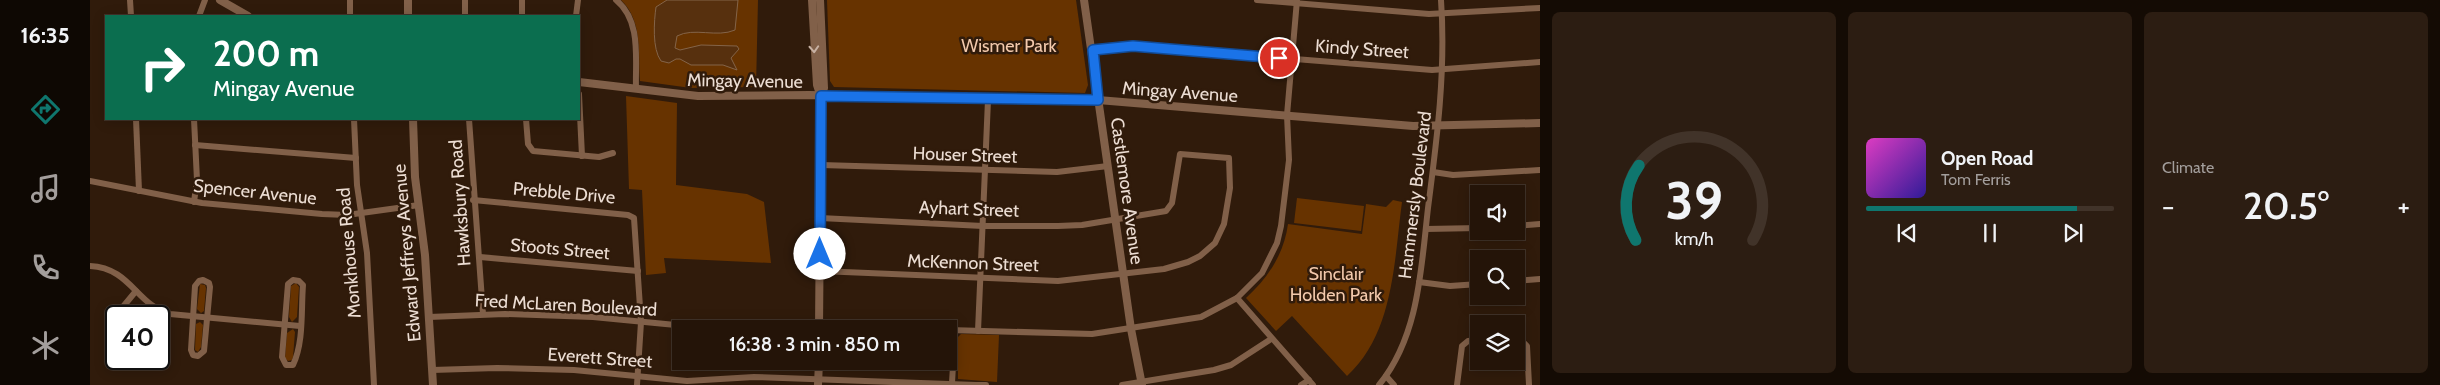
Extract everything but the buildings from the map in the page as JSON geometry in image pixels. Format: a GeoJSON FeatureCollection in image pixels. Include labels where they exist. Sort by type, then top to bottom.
{"type":"FeatureCollection","features":[{"type":"Feature","properties":{"kind":"street"},"geometry":{"type":"LineString","coordinates":[[130,0],[131,15]]}},
{"type":"Feature","properties":{"kind":"street"},"geometry":{"type":"LineString","coordinates":[[199,15],[205,0]]}},
{"type":"Feature","properties":{"kind":"street"},"geometry":{"type":"LineString","coordinates":[[220,0],[246,15]]}},
{"type":"Feature","properties":{"kind":"street"},"geometry":{"type":"LineString","coordinates":[[350,0],[350,15]]}},
{"type":"Feature","properties":{"kind":"street"},"geometry":{"type":"LineString","coordinates":[[408,0],[408,15]]}},
{"type":"Feature","properties":{"kind":"street"},"geometry":{"type":"LineString","coordinates":[[464,15],[465,0]]}},
{"type":"Feature","properties":{"kind":"street"},"geometry":{"type":"LineString","coordinates":[[522,0],[522,15]]}},
{"type":"Feature","properties":{"kind":"street"},"geometry":{"type":"LineString","coordinates":[[576,15],[578,0]]}},
{"type":"Feature","properties":{"kind":"street"},"geometry":{"type":"LineString","coordinates":[[616,0],[627,11],[633,26],[636,90]]}},
{"type":"Feature","properties":{"kind":"street"},"geometry":{"type":"LineString","coordinates":[[812,0],[816,85],[821,96]]}},
{"type":"Feature","properties":{"kind":"street"},"geometry":{"type":"LineString","coordinates":[[819,320],[821,96],[824,88],[820,0]]}},
{"type":"Feature","properties":{"kind":"street","name":"Castlemore Avenue"},"geometry":{"type":"LineString","coordinates":[[1084,0],[1093,50],[1098,100],[1131,328],[1142,384]]}},
{"type":"Feature","properties":{"kind":"street"},"geometry":{"type":"LineString","coordinates":[[1257,0],[1442,14],[1540,8]]}},
{"type":"Feature","properties":{"kind":"street","name":"Hammersly Boulevard"},"geometry":{"type":"LineString","coordinates":[[1379,385],[1386,376],[1404,341],[1417,302],[1439,127],[1443,69],[1441,0]]}},
{"type":"Feature","properties":{"kind":"street"},"geometry":{"type":"LineString","coordinates":[[957,330],[1092,334],[1201,317],[1237,298],[1262,273],[1277,242],[1285,200],[1289,160],[1287,115],[1297,2]]}},
{"type":"Feature","properties":{"kind":"street","name":"Kindy Street"},"geometry":{"type":"LineString","coordinates":[[1093,50],[1133,46],[1443,69],[1540,62]]}},
{"type":"Feature","properties":{"kind":"street","name":"Mingay Avenue"},"geometry":{"type":"LineString","coordinates":[[580,82],[698,96],[1098,100],[1287,115],[1358,123],[1439,127],[1540,123]]}},
{"type":"Feature","properties":{"kind":"street"},"geometry":{"type":"LineString","coordinates":[[978,331],[988,100]]}},
{"type":"Feature","properties":{"kind":"street"},"geometry":{"type":"LineString","coordinates":[[580,115],[582,156]]}},
{"type":"Feature","properties":{"kind":"street"},"geometry":{"type":"LineString","coordinates":[[136,120],[139,191]]}},
{"type":"Feature","properties":{"kind":"street"},"geometry":{"type":"LineString","coordinates":[[194,120],[197,180],[194,202]]}},
{"type":"Feature","properties":{"kind":"street","name":"Monkhouse Road"},"geometry":{"type":"LineString","coordinates":[[354,120],[361,213],[367,253],[374,385]]}},
{"type":"Feature","properties":{"kind":"street","name":"Edward Jeffreys Avenue"},"geometry":{"type":"LineString","coordinates":[[413,120],[419,205],[426,255],[433,385]]}},
{"type":"Feature","properties":{"kind":"street","name":"Hawksbury Road"},"geometry":{"type":"LineString","coordinates":[[469,120],[473,200],[480,257],[483,314]]}},
{"type":"Feature","properties":{"kind":"street"},"geometry":{"type":"LineString","coordinates":[[526,120],[530,150],[599,157],[613,153]]}},
{"type":"Feature","properties":{"kind":"street"},"geometry":{"type":"LineString","coordinates":[[195,145],[356,158]]}},
{"type":"Feature","properties":{"kind":"street","name":"Ayhart Street"},"geometry":{"type":"LineString","coordinates":[[820,218],[983,226],[1069,226],[1166,211],[1170,207],[1180,154],[1229,158],[1230,188],[1224,224],[1215,243],[1200,256],[1188,262],[1164,269],[1124,274]]}},
{"type":"Feature","properties":{"kind":"street","name":"Houser Street"},"geometry":{"type":"LineString","coordinates":[[821,165],[1057,172],[1108,166]]}},
{"type":"Feature","properties":{"kind":"street"},"geometry":{"type":"LineString","coordinates":[[1433,172],[1453,175],[1540,170]]}},
{"type":"Feature","properties":{"kind":"street","name":"Spencer Avenue"},"geometry":{"type":"LineString","coordinates":[[90,181],[194,202],[322,214],[361,213],[419,205]]}},
{"type":"Feature","properties":{"kind":"street","name":"Prebble Drive"},"geometry":{"type":"LineString","coordinates":[[473,200],[628,215],[636,222],[641,322],[638,385]]}},
{"type":"Feature","properties":{"kind":"street"},"geometry":{"type":"LineString","coordinates":[[1525,225],[1540,224]]}},
{"type":"Feature","properties":{"kind":"street"},"geometry":{"type":"LineString","coordinates":[[1426,229],[1470,228]]}},
{"type":"Feature","properties":{"kind":"street","name":"Stoots Street"},"geometry":{"type":"LineString","coordinates":[[480,257],[638,271]]}},
{"type":"Feature","properties":{"kind":"street"},"geometry":{"type":"LineString","coordinates":[[90,266],[102,267],[120,275],[161,312],[193,317],[300,326]]}},
{"type":"Feature","properties":{"kind":"street","name":"McKennon Street"},"geometry":{"type":"LineString","coordinates":[[820,271],[1058,281],[1124,274]]}},
{"type":"Feature","properties":{"kind":"street"},"geometry":{"type":"LineString","coordinates":[[1525,280],[1540,279]]}},
{"type":"Feature","properties":{"kind":"street"},"geometry":{"type":"LineString","coordinates":[[203,280],[209,283],[210,287],[208,318],[204,351],[198,356],[193,356],[191,350],[193,317],[195,286],[199,281],[203,280]]}},
{"type":"Feature","properties":{"kind":"street"},"geometry":{"type":"LineString","coordinates":[[293,280],[299,281],[303,285],[298,356],[293,365],[286,365],[282,358],[285,325],[288,284],[293,280]]}},
{"type":"Feature","properties":{"kind":"street"},"geometry":{"type":"LineString","coordinates":[[1419,282],[1450,286],[1470,285]]}},
{"type":"Feature","properties":{"kind":"street"},"geometry":{"type":"LineString","coordinates":[[124,305],[136,291]]}},
{"type":"Feature","properties":{"kind":"street"},"geometry":{"type":"LineString","coordinates":[[1237,298],[1271,339],[1311,382],[1301,385]]}},
{"type":"Feature","properties":{"kind":"street","name":"Fred McLaren Boulevard"},"geometry":{"type":"LineString","coordinates":[[429,317],[483,314],[593,317],[672,325]]}},
{"type":"Feature","properties":{"kind":"street"},"geometry":{"type":"LineString","coordinates":[[1122,385],[1142,384],[1231,365],[1271,339]]}},
{"type":"Feature","properties":{"kind":"street"},"geometry":{"type":"LineString","coordinates":[[1457,385],[1462,346],[1470,341]]}},
{"type":"Feature","properties":{"kind":"street"},"geometry":{"type":"LineString","coordinates":[[1525,343],[1527,346],[1529,385]]}},
{"type":"Feature","properties":{"kind":"street","name":"Everett Street"},"geometry":{"type":"LineString","coordinates":[[432,370],[524,368],[574,370],[687,381],[754,377],[818,382],[986,385]]}},
{"type":"Feature","properties":{"kind":"street"},"geometry":{"type":"LineString","coordinates":[[952,370],[952,383]]}},
{"type":"Feature","properties":{"kind":"street"},"geometry":{"type":"LineString","coordinates":[[1386,376],[1394,385]]}},
{"type":"Feature","properties":{"kind":"green space"},"geometry":{"type":"Polygon","coordinates":[[[621,0],[758,0],[756,87],[691,88],[640,81],[636,27],[628,8],[621,0]]]}},
{"type":"Feature","properties":{"kind":"green space","name":"Wismer Park"},"geometry":{"type":"Polygon","coordinates":[[[827,0],[1076,0],[1088,85],[1085,93],[834,87],[830,81],[827,0]]]}},
{"type":"Feature","properties":{"kind":"green space"},"geometry":{"type":"Polygon","coordinates":[[[626,96],[677,103],[676,185],[747,194],[764,202],[771,263],[664,258],[666,273],[646,275],[642,190],[629,189],[626,96]]]}},
{"type":"Feature","properties":{"kind":"green space"},"geometry":{"type":"Polygon","coordinates":[[[1297,198],[1364,206],[1361,231],[1294,223],[1297,198]]]}},
{"type":"Feature","properties":{"kind":"green space","name":"Sinclair Holden Park"},"geometry":{"type":"Polygon","coordinates":[[[1393,200],[1402,202],[1393,272],[1383,318],[1363,359],[1347,376],[1292,316],[1276,331],[1246,298],[1274,265],[1283,245],[1288,224],[1362,234],[1366,204],[1386,207],[1393,200]]]}},
{"type":"Feature","properties":{"kind":"green space"},"geometry":{"type":"Polygon","coordinates":[[[296,283],[299,287],[297,317],[292,322],[289,317],[291,286],[296,283]]]}},
{"type":"Feature","properties":{"kind":"green space"},"geometry":{"type":"Polygon","coordinates":[[[200,284],[205,285],[206,288],[204,311],[201,313],[197,309],[200,284]]]}},
{"type":"Feature","properties":{"kind":"green space"},"geometry":{"type":"Polygon","coordinates":[[[200,322],[203,325],[201,347],[198,352],[195,350],[196,324],[200,322]]]}},
{"type":"Feature","properties":{"kind":"green space"},"geometry":{"type":"Polygon","coordinates":[[[293,329],[295,332],[293,357],[292,360],[288,361],[285,358],[287,333],[293,329]]]}},
{"type":"Feature","properties":{"kind":"green space"},"geometry":{"type":"Polygon","coordinates":[[[961,334],[999,335],[997,382],[958,379],[958,337],[961,334]]]}},
{"type":"Feature","properties":{"kind":"shaded area"},"geometry":{"type":"Polygon","coordinates":[[[667,0],[738,0],[735,30],[721,33],[684,33],[677,36],[675,48],[680,50],[701,45],[737,46],[739,49],[731,58],[737,70],[723,65],[691,65],[680,59],[669,63],[661,61],[655,42],[655,13],[656,7],[667,0]]]}},
{"type":"Feature","properties":{"kind":"route"},"geometry":{"type":"LineString","coordinates":[[820,254],[821,96],[988,100],[1098,100],[1093,50],[1133,46],[1279,58]]}}]}
